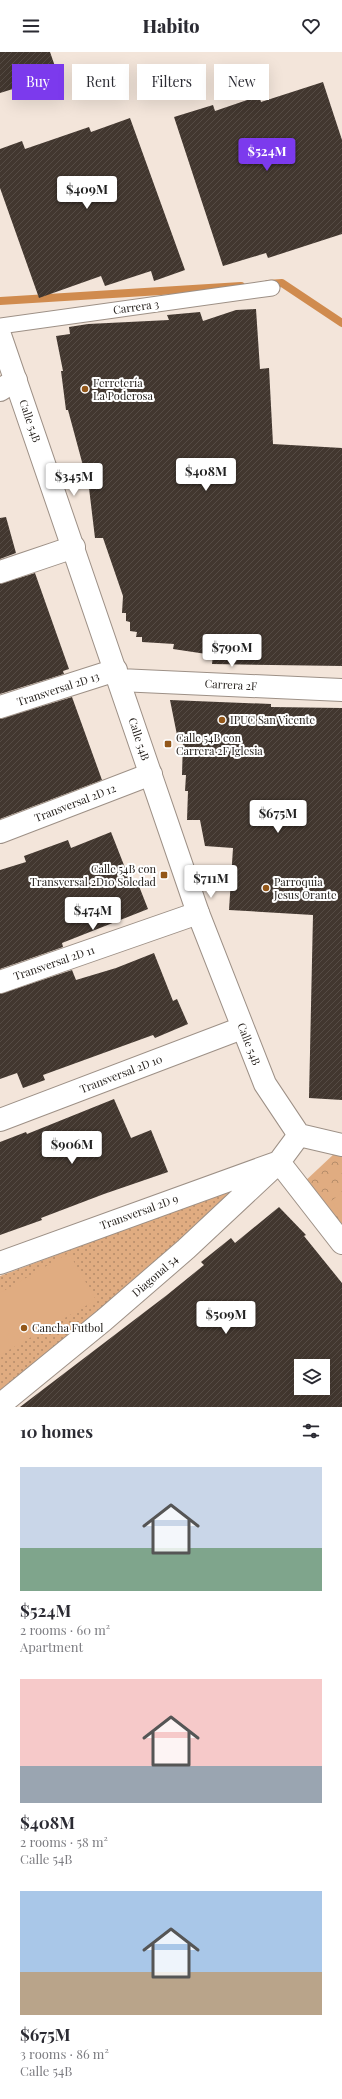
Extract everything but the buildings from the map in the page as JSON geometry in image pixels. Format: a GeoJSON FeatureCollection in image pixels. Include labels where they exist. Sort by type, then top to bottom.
{"type":"FeatureCollection","features":[{"type":"Feature","properties":{"kind":"street","name":"Calle 54B"},"geometry":{"type":"LineString","coordinates":[[0,334],[8,385],[74,547],[198,913],[264,1084],[299,1135]]}},
{"type":"Feature","properties":{"kind":"street"},"geometry":{"type":"LineString","coordinates":[[0,572],[74,547]]}},
{"type":"Feature","properties":{"kind":"street","name":"Carrera 2F"},"geometry":{"type":"LineString","coordinates":[[117,675],[342,690]]}},
{"type":"Feature","properties":{"kind":"street","name":"Transversal 2D 13"},"geometry":{"type":"LineString","coordinates":[[0,708],[117,675]]}},
{"type":"Feature","properties":{"kind":"street","name":"Transversal 2D 12"},"geometry":{"type":"LineString","coordinates":[[0,832],[151,774]]}},
{"type":"Feature","properties":{"kind":"street","name":"Transversal 2D 11"},"geometry":{"type":"LineString","coordinates":[[0,982],[198,913]]}},
{"type":"Feature","properties":{"kind":"street","name":"Transversal 2D 10"},"geometry":{"type":"LineString","coordinates":[[0,1120],[242,1028]]}},
{"type":"Feature","properties":{"kind":"street"},"geometry":{"type":"LineString","coordinates":[[299,1135],[342,1145]]}},
{"type":"Feature","properties":{"kind":"street","name":"Diagonal 54"},"geometry":{"type":"LineString","coordinates":[[0,1405],[98,1325],[157,1274],[279,1162],[299,1135]]}},
{"type":"Feature","properties":{"kind":"street"},"geometry":{"type":"LineString","coordinates":[[279,1162],[342,1243]]}},
{"type":"Feature","properties":{"kind":"street","name":"Transversal 2D 9"},"geometry":{"type":"LineString","coordinates":[[0,1263],[279,1162]]}},
{"type":"Feature","properties":{"kind":"lane","name":"Carrera 3"},"geometry":{"type":"LineString","coordinates":[[0,326],[272,288]]}},
{"type":"Feature","properties":{"kind":"green space"},"geometry":{"type":"Polygon","coordinates":[[[335,1153],[342,1156],[342,1234],[302,1184],[335,1153]]]}},
{"type":"Feature","properties":{"kind":"green space"},"geometry":{"type":"Polygon","coordinates":[[[233,1189],[180,1243],[0,1391],[0,1276],[233,1189]]]}},
{"type":"Feature","properties":{"kind":"green space"},"geometry":{"type":"Polygon","coordinates":[[[342,1193],[342,1215],[331,1201],[342,1193]]]}},
{"type":"Feature","properties":{"kind":"green space","name":"Cancha Futbol"},"geometry":{"type":"Polygon","coordinates":[[[69,1253],[96,1300],[0,1355],[0,1293],[69,1253]]]}},
{"type":"Feature","properties":{"kind":"waterway"},"geometry":{"type":"LineString","coordinates":[[268,284],[282,283],[342,323]]}},
{"type":"Feature","properties":{"kind":"waterway"},"geometry":{"type":"LineString","coordinates":[[0,301],[241,286]]}},
{"type":"Feature","properties":{"kind":"place","name":"Ferretería La Poderosa"},"geometry":{"type":"Point","coordinates":[85,389]}},
{"type":"Feature","properties":{"kind":"place","name":"IPUC San Vicente"},"geometry":{"type":"Point","coordinates":[222,720]}},
{"type":"Feature","properties":{"kind":"place","name":"Calle 54B con Carrera 2F Iglesia"},"geometry":{"type":"Point","coordinates":[168,744]}},
{"type":"Feature","properties":{"kind":"place","name":"Calle 54B con Transversal 2D10 Soledad"},"geometry":{"type":"Point","coordinates":[164,875]}},
{"type":"Feature","properties":{"kind":"place","name":"Parroquia Jesus Orante"},"geometry":{"type":"Point","coordinates":[266,888]}},
{"type":"Feature","properties":{"kind":"place","name":"Cancha Futbol"},"geometry":{"type":"Point","coordinates":[24,1328]}}]}
